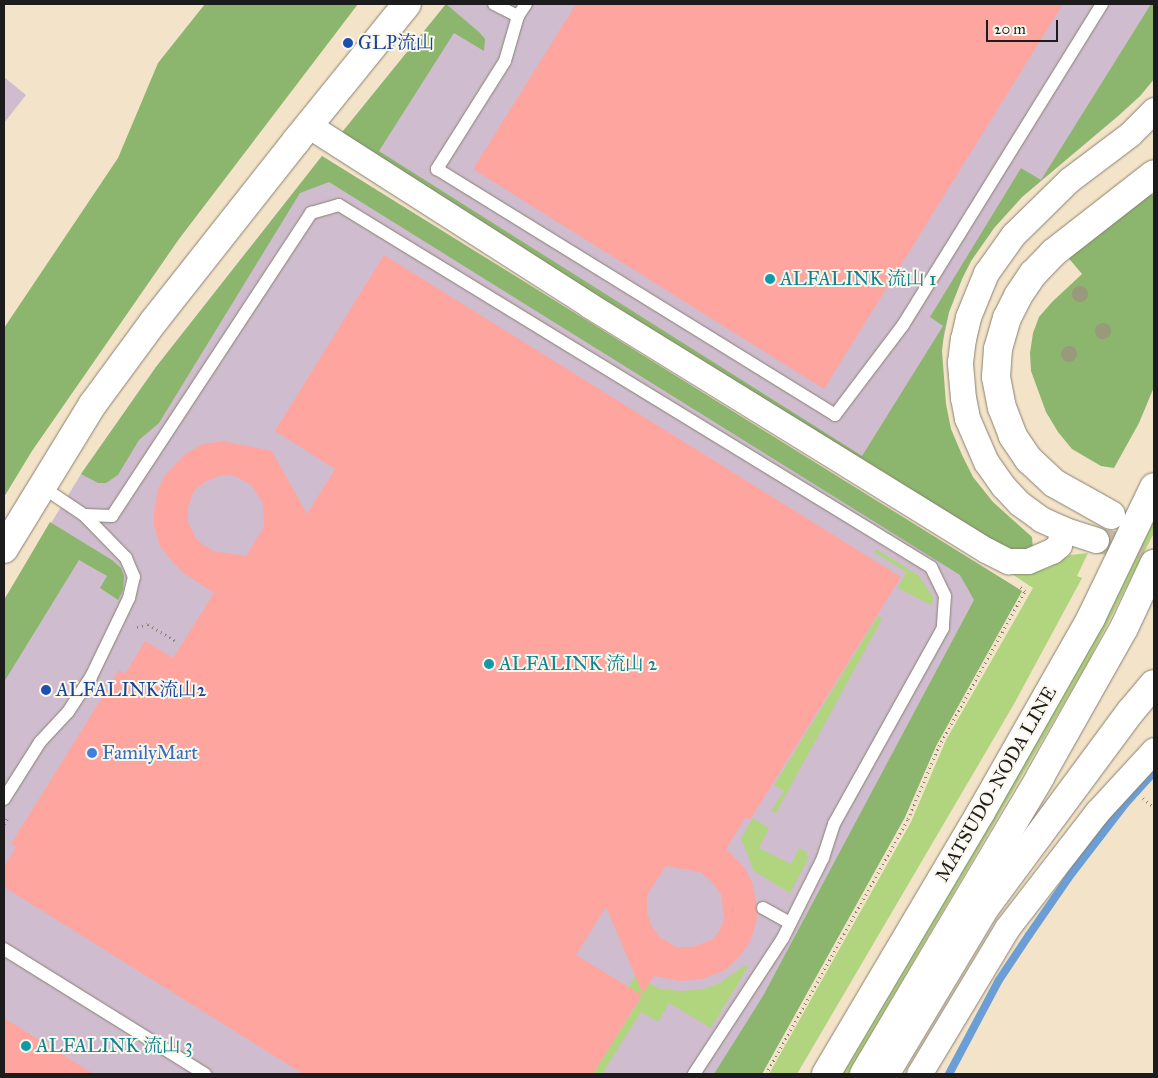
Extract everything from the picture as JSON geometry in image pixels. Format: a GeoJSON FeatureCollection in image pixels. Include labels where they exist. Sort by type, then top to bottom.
{"type":"FeatureCollection","features":[{"type":"Feature","properties":{"kind":"main road"},"geometry":{"type":"LineString","coordinates":[[4,549],[93,404],[154,321],[308,125],[408,4]]}},
{"type":"Feature","properties":{"kind":"main road"},"geometry":{"type":"LineString","coordinates":[[1111,515],[1054,484],[1029,460],[1013,436],[1002,408],[996,377],[998,350],[1007,318],[1018,296],[1033,274],[1053,253],[1154,174]]}},
{"type":"Feature","properties":{"kind":"main road","name":"MATSUDO-NODA LINE"},"geometry":{"type":"LineString","coordinates":[[826,1074],[981,812],[1091,618],[1154,487]]}},
{"type":"Feature","properties":{"kind":"main road","name":"MATSUDO-NODA LINE"},"geometry":{"type":"LineString","coordinates":[[864,1074],[1124,628],[1154,564]]}},
{"type":"Feature","properties":{"kind":"main road"},"geometry":{"type":"LineString","coordinates":[[886,1074],[985,908],[1130,712],[1154,684]]}},
{"type":"Feature","properties":{"kind":"street"},"geometry":{"type":"LineString","coordinates":[[1096,540],[1063,529],[1041,518],[1019,503],[1003,486],[986,462],[968,418],[963,398],[960,362],[971,309],[986,273],[1013,235],[1069,180],[1130,134],[1154,110]]}},
{"type":"Feature","properties":{"kind":"street"},"geometry":{"type":"LineString","coordinates":[[308,125],[589,305],[986,550],[1008,561],[1028,561],[1052,551],[1059,545],[1063,529]]}},
{"type":"Feature","properties":{"kind":"street"},"geometry":{"type":"LineString","coordinates":[[920,1074],[1007,928],[1097,812],[1154,750]]}},
{"type":"Feature","properties":{"kind":"lane"},"geometry":{"type":"LineString","coordinates":[[494,4],[518,16]]}},
{"type":"Feature","properties":{"kind":"lane"},"geometry":{"type":"LineString","coordinates":[[526,4],[518,16],[505,61],[437,168],[836,415],[902,326],[1102,4]]}},
{"type":"Feature","properties":{"kind":"lane"},"geometry":{"type":"LineString","coordinates":[[84,515],[112,516],[311,213],[339,206],[931,568],[946,596],[943,628],[834,824],[823,858],[790,923],[694,1074]]}},
{"type":"Feature","properties":{"kind":"lane"},"geometry":{"type":"LineString","coordinates":[[4,799],[40,742],[68,712],[91,677],[130,598],[134,576],[126,558],[84,515],[41,486]]}},
{"type":"Feature","properties":{"kind":"lane"},"geometry":{"type":"LineString","coordinates":[[763,908],[790,923]]}},
{"type":"Feature","properties":{"kind":"lane"},"geometry":{"type":"LineString","coordinates":[[4,948],[205,1074]]}},
{"type":"Feature","properties":{"kind":"path"},"geometry":{"type":"LineString","coordinates":[[766,1074],[908,819],[939,746],[1025,591],[1017,586]]}},
{"type":"Feature","properties":{"kind":"path"},"geometry":{"type":"LineString","coordinates":[[1141,797],[1154,807]]}},
{"type":"Feature","properties":{"kind":"shaded area","name":"ALFALINK 流山 1"},"geometry":{"type":"Polygon","coordinates":[[[446,4],[1154,4],[1154,79],[1140,96],[1118,116],[1022,197],[994,228],[971,261],[962,279],[949,312],[944,337],[866,464],[339,136],[446,4]]]}},
{"type":"Feature","properties":{"kind":"shaded area"},"geometry":{"type":"Polygon","coordinates":[[[4,77],[26,95],[4,123],[4,77]]]}},
{"type":"Feature","properties":{"kind":"shaded area","name":"ALFALINK 流山 2"},"geometry":{"type":"Polygon","coordinates":[[[322,156],[1022,591],[936,746],[905,817],[762,1074],[4,1074],[4,600],[81,474],[156,367],[322,156]]]}},
{"type":"Feature","properties":{"kind":"green space"},"geometry":{"type":"Polygon","coordinates":[[[205,4],[358,4],[179,239],[32,451],[4,497],[4,328],[118,158],[158,63],[205,4]]]}},
{"type":"Feature","properties":{"kind":"green space"},"geometry":{"type":"Polygon","coordinates":[[[446,4],[485,39],[484,51],[454,33],[379,151],[862,456],[943,326],[930,317],[1021,168],[1041,180],[1151,4],[1154,4],[1154,79],[1140,96],[1118,116],[1022,197],[994,228],[971,261],[962,279],[949,312],[944,334],[942,351],[946,404],[951,429],[973,477],[993,502],[1032,537],[1033,550],[1023,552],[998,546],[339,136],[446,4]]]}},
{"type":"Feature","properties":{"kind":"green space"},"geometry":{"type":"Polygon","coordinates":[[[322,156],[1022,591],[936,746],[905,817],[762,1074],[714,1074],[763,996],[974,600],[960,575],[329,182],[300,193],[159,423],[139,440],[118,475],[106,483],[98,483],[81,474],[156,367],[322,156]]]}},
{"type":"Feature","properties":{"kind":"green space"},"geometry":{"type":"Polygon","coordinates":[[[1150,192],[1154,197],[1154,387],[1139,423],[1114,468],[1101,466],[1072,449],[1058,432],[1046,412],[1031,371],[1030,353],[1033,333],[1039,317],[1082,274],[1066,255],[1150,192]]]}},
{"type":"Feature","properties":{"kind":"green space"},"geometry":{"type":"Polygon","coordinates":[[[1154,520],[1154,533],[1088,662],[848,1074],[842,1074],[1056,708],[1123,584],[1154,520]]]}},
{"type":"Feature","properties":{"kind":"green space"},"geometry":{"type":"Polygon","coordinates":[[[50,522],[112,560],[121,568],[124,576],[123,590],[118,600],[100,588],[107,576],[79,560],[4,682],[4,600],[50,522]]]}},
{"type":"Feature","properties":{"kind":"green space"},"geometry":{"type":"Polygon","coordinates":[[[876,549],[918,575],[934,598],[931,605],[898,588],[906,572],[874,552],[876,549]]]}},
{"type":"Feature","properties":{"kind":"green space"},"geometry":{"type":"Polygon","coordinates":[[[1088,553],[1077,576],[1082,578],[1014,704],[797,1074],[769,1074],[911,822],[946,740],[1033,588],[1006,570],[1035,572],[1050,567],[1070,555],[1088,553]]]}},
{"type":"Feature","properties":{"kind":"green space"},"geometry":{"type":"Polygon","coordinates":[[[878,616],[882,619],[776,813],[771,811],[784,791],[774,785],[878,616]]]}},
{"type":"Feature","properties":{"kind":"green space"},"geometry":{"type":"Polygon","coordinates":[[[753,818],[769,828],[759,848],[791,864],[799,848],[806,851],[808,859],[790,893],[754,871],[741,838],[753,818]]]}},
{"type":"Feature","properties":{"kind":"green space"},"geometry":{"type":"Polygon","coordinates":[[[745,965],[748,967],[711,1028],[669,1003],[658,1022],[641,1012],[602,1074],[593,1074],[642,996],[628,987],[635,976],[660,989],[681,991],[703,989],[720,983],[745,965]]]}},
{"type":"Feature","properties":{"kind":"building","name":"ALFALINK 流山 1"},"geometry":{"type":"Polygon","coordinates":[[[576,4],[1063,4],[824,389],[473,169],[576,4]]]}},
{"type":"Feature","properties":{"kind":"building","name":"ALFALINK 流山 2"},"geometry":{"type":"Polygon","coordinates":[[[384,255],[901,577],[750,820],[746,817],[726,849],[744,867],[752,882],[756,900],[757,918],[751,940],[740,956],[725,970],[703,979],[680,981],[654,976],[643,994],[606,907],[576,955],[642,995],[593,1074],[303,1074],[4,887],[4,867],[16,847],[11,844],[119,670],[125,674],[145,641],[173,658],[214,593],[182,572],[160,547],[154,526],[154,511],[158,489],[166,474],[185,454],[203,444],[223,441],[272,451],[307,514],[335,469],[275,431],[384,255]],[[221,475],[203,483],[194,491],[188,508],[188,522],[197,540],[213,551],[246,556],[264,527],[263,503],[251,485],[235,476],[221,475]],[[666,866],[647,895],[647,913],[652,927],[661,938],[676,947],[692,947],[712,940],[720,930],[724,918],[721,894],[712,882],[700,872],[666,866]]]}},
{"type":"Feature","properties":{"kind":"building","name":"ALFALINK 流山 3"},"geometry":{"type":"Polygon","coordinates":[[[4,1018],[94,1074],[4,1074],[4,1018]]]}},
{"type":"Feature","properties":{"kind":"waterway"},"geometry":{"type":"LineString","coordinates":[[949,1074],[999,980],[1029,935],[1072,873],[1126,803],[1154,772]]}},
{"type":"Feature","properties":{"kind":"tunnel"},"geometry":{"type":"LineString","coordinates":[[1096,540],[1119,544],[1154,545]]}},
{"type":"Feature","properties":{"kind":"place","name":"GLP流山"},"geometry":{"type":"Point","coordinates":[348,43]}},
{"type":"Feature","properties":{"kind":"place","name":"ALFALINK 流山 1"},"geometry":{"type":"Point","coordinates":[770,279]}},
{"type":"Feature","properties":{"kind":"place","name":"ALFALINK 流山 2"},"geometry":{"type":"Point","coordinates":[489,664]}},
{"type":"Feature","properties":{"kind":"place","name":"ALFALINK流山2"},"geometry":{"type":"Point","coordinates":[46,690]}},
{"type":"Feature","properties":{"kind":"place","name":"FamilyMart"},"geometry":{"type":"Point","coordinates":[92,753]}},
{"type":"Feature","properties":{"kind":"place","name":"ALFALINK 流山 3"},"geometry":{"type":"Point","coordinates":[26,1046]}}]}
